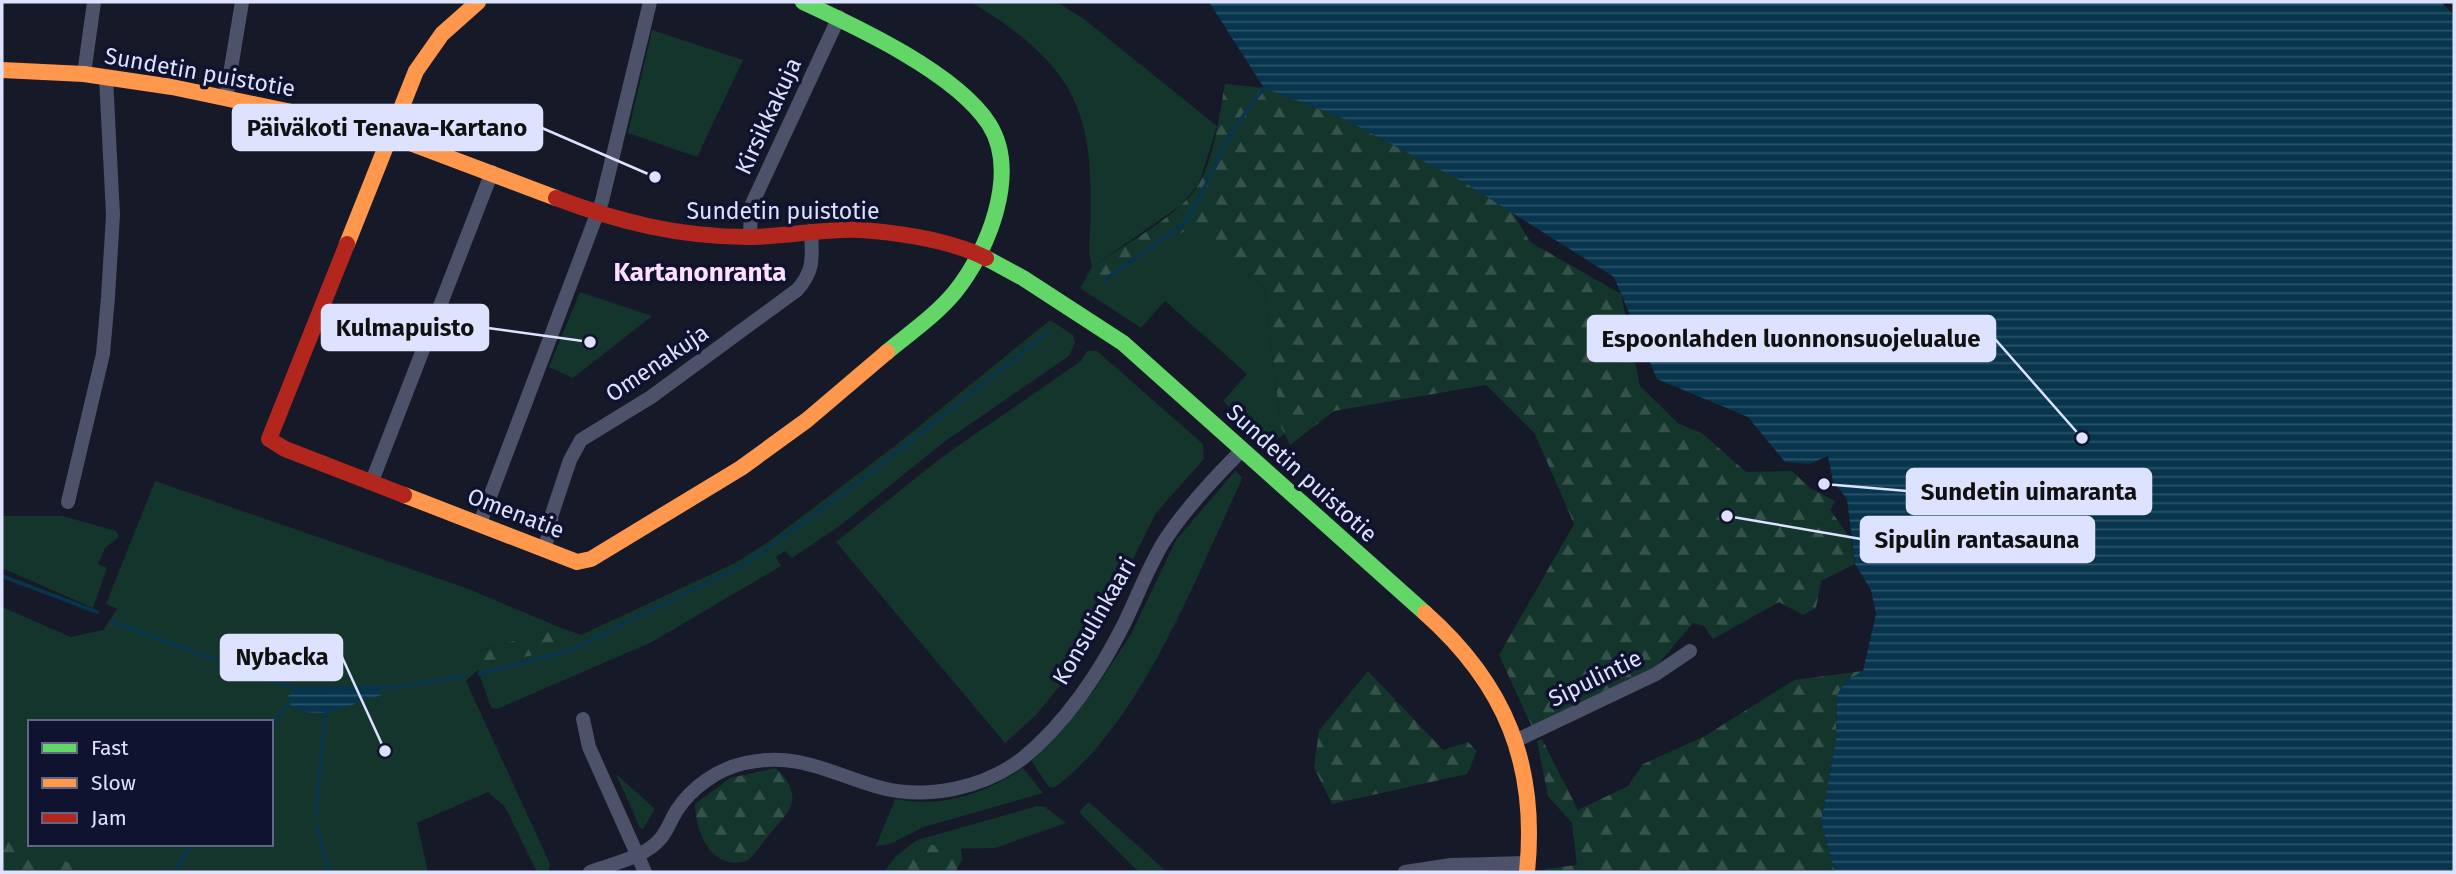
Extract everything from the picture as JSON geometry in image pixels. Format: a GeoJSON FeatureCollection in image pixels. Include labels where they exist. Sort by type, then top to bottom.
{"type":"FeatureCollection","features":[{"type":"Feature","properties":{"kind":"street"},"geometry":{"type":"LineString","coordinates":[[85,74],[94,2]]}},
{"type":"Feature","properties":{"kind":"street"},"geometry":{"type":"LineString","coordinates":[[226,98],[242,2]]}},
{"type":"Feature","properties":{"kind":"street"},"geometry":{"type":"LineString","coordinates":[[389,133],[416,71],[442,34],[478,2]]}},
{"type":"Feature","properties":{"kind":"street"},"geometry":{"type":"LineString","coordinates":[[480,523],[597,214],[620,132],[650,2]]}},
{"type":"Feature","properties":{"kind":"street","name":"Omenatie"},"geometry":{"type":"LineString","coordinates":[[389,133],[269,439],[285,449],[577,562],[591,559],[720,482],[840,394],[937,310],[963,283],[998,210],[1003,184],[1001,155],[988,123],[978,109],[915,62],[839,17],[803,2]]}},
{"type":"Feature","properties":{"kind":"street","name":"Kirsikkakuja"},"geometry":{"type":"LineString","coordinates":[[750,237],[751,206],[839,17]]}},
{"type":"Feature","properties":{"kind":"street","name":"Sundetin puistotie"},"geometry":{"type":"LineString","coordinates":[[2,70],[106,77],[226,98],[389,133],[597,214],[670,232],[750,237],[811,231],[860,230],[944,243],[978,254],[1023,278],[1123,343],[1453,638],[1492,687],[1517,740],[1532,802],[1527,868]]}},
{"type":"Feature","properties":{"kind":"street"},"geometry":{"type":"LineString","coordinates":[[68,502],[103,354],[113,215],[106,77]]}},
{"type":"Feature","properties":{"kind":"street"},"geometry":{"type":"LineString","coordinates":[[372,481],[492,172]]}},
{"type":"Feature","properties":{"kind":"street","name":"Omenakuja"},"geometry":{"type":"LineString","coordinates":[[544,548],[570,460],[581,440],[651,397],[797,290],[809,277],[812,261],[811,231]]}},
{"type":"Feature","properties":{"kind":"street","name":"Konsulinkaari"},"geometry":{"type":"LineString","coordinates":[[590,872],[636,854],[661,838],[678,808],[698,787],[722,770],[742,763],[800,760],[884,789],[921,792],[971,785],[1022,759],[1071,707],[1091,680],[1122,628],[1163,544],[1242,450]]}},
{"type":"Feature","properties":{"kind":"street","name":"Sipulintie"},"geometry":{"type":"LineString","coordinates":[[1517,740],[1656,674],[1690,651]]}},
{"type":"Feature","properties":{"kind":"street"},"geometry":{"type":"LineString","coordinates":[[583,719],[589,747],[645,872]]}},
{"type":"Feature","properties":{"kind":"street"},"geometry":{"type":"LineString","coordinates":[[1405,872],[1451,864],[1527,868]]}},
{"type":"Feature","properties":{"kind":"green space"},"geometry":{"type":"Polygon","coordinates":[[[971,2],[1057,2],[1084,19],[1217,126],[1199,184],[1180,206],[1092,267],[1089,252],[1090,168],[1085,135],[1076,105],[1061,78],[1039,52],[1010,28],[971,2]]]}},
{"type":"Feature","properties":{"kind":"green space"},"geometry":{"type":"Polygon","coordinates":[[[652,30],[743,60],[697,157],[628,133],[652,30]]]}},
{"type":"Feature","properties":{"kind":"green space"},"geometry":{"type":"Polygon","coordinates":[[[1225,84],[1264,88],[1340,117],[1507,203],[1530,242],[1621,294],[1640,386],[1678,423],[1703,434],[1746,472],[1792,471],[1810,488],[1835,501],[1830,510],[1851,539],[1855,564],[1821,581],[1816,608],[1803,615],[1779,602],[1713,639],[1704,626],[1693,623],[1653,670],[1533,729],[1499,655],[1574,524],[1535,434],[1486,385],[1334,411],[1290,445],[1281,427],[1264,288],[1192,226],[1105,285],[1086,278],[1092,267],[1179,207],[1199,184],[1213,148],[1225,84]]]}},
{"type":"Feature","properties":{"kind":"green space"},"geometry":{"type":"Polygon","coordinates":[[[1192,225],[1264,288],[1281,427],[1285,434],[1268,444],[1223,401],[1247,374],[1165,301],[1141,328],[1080,288],[1086,278],[1105,285],[1192,225]]]}},
{"type":"Feature","properties":{"kind":"green space"},"geometry":{"type":"Polygon","coordinates":[[[580,292],[652,316],[573,378],[549,367],[580,292]]]}},
{"type":"Feature","properties":{"kind":"green space"},"geometry":{"type":"Polygon","coordinates":[[[1050,320],[1073,335],[1075,343],[1069,356],[944,442],[841,525],[792,558],[785,551],[776,557],[781,566],[652,642],[497,709],[491,708],[478,670],[466,681],[550,864],[548,872],[537,872],[505,807],[488,792],[417,823],[428,872],[89,872],[2,837],[2,607],[71,637],[103,630],[117,609],[106,604],[155,481],[466,588],[559,627],[477,652],[568,646],[581,635],[735,563],[771,540],[896,445],[1050,320]]]}},
{"type":"Feature","properties":{"kind":"green space"},"geometry":{"type":"Polygon","coordinates":[[[1087,351],[1097,351],[1203,444],[1204,459],[1156,513],[1109,608],[1067,677],[1036,715],[1005,743],[836,542],[942,457],[1081,361],[1087,351]]]}},
{"type":"Feature","properties":{"kind":"green space"},"geometry":{"type":"Polygon","coordinates":[[[1235,471],[1242,477],[1241,481],[1185,603],[1140,688],[1114,727],[1085,760],[1054,788],[1049,787],[1032,762],[1033,758],[1057,735],[1096,688],[1131,634],[1176,540],[1235,471]]]}},
{"type":"Feature","properties":{"kind":"green space"},"geometry":{"type":"Polygon","coordinates":[[[2,516],[63,516],[116,531],[119,537],[105,548],[98,564],[107,568],[93,608],[2,568],[2,516]]]}},
{"type":"Feature","properties":{"kind":"green space"},"geometry":{"type":"Polygon","coordinates":[[[559,627],[581,635],[568,646],[478,669],[477,652],[559,627]]]}},
{"type":"Feature","properties":{"kind":"green space"},"geometry":{"type":"Polygon","coordinates":[[[1368,671],[1443,750],[1468,742],[1477,751],[1467,774],[1332,804],[1314,767],[1319,731],[1368,671]]]}},
{"type":"Feature","properties":{"kind":"green space"},"geometry":{"type":"Polygon","coordinates":[[[1863,671],[1846,681],[1837,695],[1836,740],[1821,822],[1835,872],[1545,872],[1545,869],[1577,865],[1572,823],[1548,796],[1537,741],[1542,739],[1578,810],[1628,786],[1643,764],[1705,736],[1794,680],[1863,671]]]}},
{"type":"Feature","properties":{"kind":"green space"},"geometry":{"type":"Polygon","coordinates":[[[775,768],[791,790],[792,800],[788,811],[748,860],[735,863],[724,861],[715,855],[702,836],[695,804],[730,778],[775,768]]]}},
{"type":"Feature","properties":{"kind":"green space"},"geometry":{"type":"Polygon","coordinates":[[[1023,768],[1043,793],[924,827],[890,844],[876,846],[895,799],[930,802],[962,797],[993,785],[1023,768]]]}},
{"type":"Feature","properties":{"kind":"green space"},"geometry":{"type":"Polygon","coordinates":[[[616,774],[655,809],[643,829],[640,828],[616,774]]]}},
{"type":"Feature","properties":{"kind":"green space"},"geometry":{"type":"Polygon","coordinates":[[[1089,802],[1167,872],[1139,872],[1079,812],[1089,802]]]}},
{"type":"Feature","properties":{"kind":"green space"},"geometry":{"type":"Polygon","coordinates":[[[1037,806],[1045,807],[1066,823],[995,848],[946,849],[917,840],[1037,806]]]}},
{"type":"Feature","properties":{"kind":"green space"},"geometry":{"type":"Polygon","coordinates":[[[2,837],[83,868],[89,872],[2,872],[2,837]]]}},
{"type":"Feature","properties":{"kind":"green space"},"geometry":{"type":"Polygon","coordinates":[[[917,840],[946,849],[961,848],[962,859],[956,871],[884,872],[896,856],[917,840]]]}},
{"type":"Feature","properties":{"kind":"water"},"geometry":{"type":"Polygon","coordinates":[[[1209,2],[2441,2],[2454,15],[2454,872],[1835,872],[1821,822],[1836,740],[1837,695],[1846,681],[1863,671],[1876,614],[1871,590],[1855,564],[1847,499],[1833,481],[1828,456],[1809,464],[1785,462],[1748,417],[1657,379],[1614,277],[1465,183],[1340,117],[1264,88],[1209,2]]]}},
{"type":"Feature","properties":{"kind":"water"},"geometry":{"type":"Polygon","coordinates":[[[381,687],[382,694],[376,697],[324,713],[307,712],[289,704],[288,696],[295,689],[381,687]]]}},
{"type":"Feature","properties":{"kind":"waterway"},"geometry":{"type":"LineString","coordinates":[[1104,280],[1187,222],[1234,128],[1264,88]]}},
{"type":"Feature","properties":{"kind":"waterway"},"geometry":{"type":"LineString","coordinates":[[479,674],[571,650],[744,565],[858,483],[1049,332]]}},
{"type":"Feature","properties":{"kind":"waterway"},"geometry":{"type":"LineString","coordinates":[[2,576],[97,612]]}},
{"type":"Feature","properties":{"kind":"waterway"},"geometry":{"type":"LineString","coordinates":[[112,622],[295,689],[396,687],[464,676]]}},
{"type":"Feature","properties":{"kind":"waterway"},"geometry":{"type":"LineString","coordinates":[[273,723],[289,704]]}},
{"type":"Feature","properties":{"kind":"waterway"},"geometry":{"type":"LineString","coordinates":[[315,816],[326,713]]}},
{"type":"Feature","properties":{"kind":"waterway"},"geometry":{"type":"LineString","coordinates":[[317,825],[329,872]]}},
{"type":"Feature","properties":{"kind":"waterway"},"geometry":{"type":"LineString","coordinates":[[177,868],[191,846]]}},
{"type":"Feature","properties":{"kind":"traffic: fast"},"geometry":{"type":"LineString","coordinates":[[803,2],[904,53],[954,87],[974,105],[989,124],[998,144],[1001,188],[996,211],[979,255],[948,300],[887,352]]}},
{"type":"Feature","properties":{"kind":"traffic: fast"},"geometry":{"type":"LineString","coordinates":[[986,258],[1023,278],[1123,343],[1425,613]]}},
{"type":"Feature","properties":{"kind":"traffic: slow"},"geometry":{"type":"LineString","coordinates":[[347,244],[416,71],[442,34],[478,2]]}},
{"type":"Feature","properties":{"kind":"traffic: slow"},"geometry":{"type":"LineString","coordinates":[[2,70],[84,74],[172,87],[373,129],[556,198]]}},
{"type":"Feature","properties":{"kind":"traffic: slow"},"geometry":{"type":"LineString","coordinates":[[404,495],[577,562],[591,559],[741,468],[807,420],[887,352]]}},
{"type":"Feature","properties":{"kind":"traffic: slow"},"geometry":{"type":"LineString","coordinates":[[1425,613],[1453,640],[1476,668],[1510,729],[1521,761],[1527,796],[1527,872]]}},
{"type":"Feature","properties":{"kind":"traffic: jam"},"geometry":{"type":"LineString","coordinates":[[556,198],[627,221],[674,231],[748,237],[833,230],[876,231],[941,242],[986,258]]}},
{"type":"Feature","properties":{"kind":"traffic: jam"},"geometry":{"type":"LineString","coordinates":[[347,244],[269,439],[285,449],[404,495]]}},
{"type":"Feature","properties":{"kind":"place","name":"Päiväkoti Tenava-Kartano"},"geometry":{"type":"Point","coordinates":[655,177]}},
{"type":"Feature","properties":{"kind":"place","name":"Kulmapuisto"},"geometry":{"type":"Point","coordinates":[590,342]}},
{"type":"Feature","properties":{"kind":"place","name":"Espoonlahden luonnonsuojelualue"},"geometry":{"type":"Point","coordinates":[2082,438]}},
{"type":"Feature","properties":{"kind":"place","name":"Sundetin uimaranta"},"geometry":{"type":"Point","coordinates":[1824,484]}},
{"type":"Feature","properties":{"kind":"place","name":"Sipulin rantasauna"},"geometry":{"type":"Point","coordinates":[1727,516]}},
{"type":"Feature","properties":{"kind":"place","name":"Nybacka"},"geometry":{"type":"Point","coordinates":[385,751]}},
{"type":"Feature","properties":{"kind":"district","name":"Kartanonranta"},"geometry":{"type":"Point","coordinates":[700,272]}}]}
